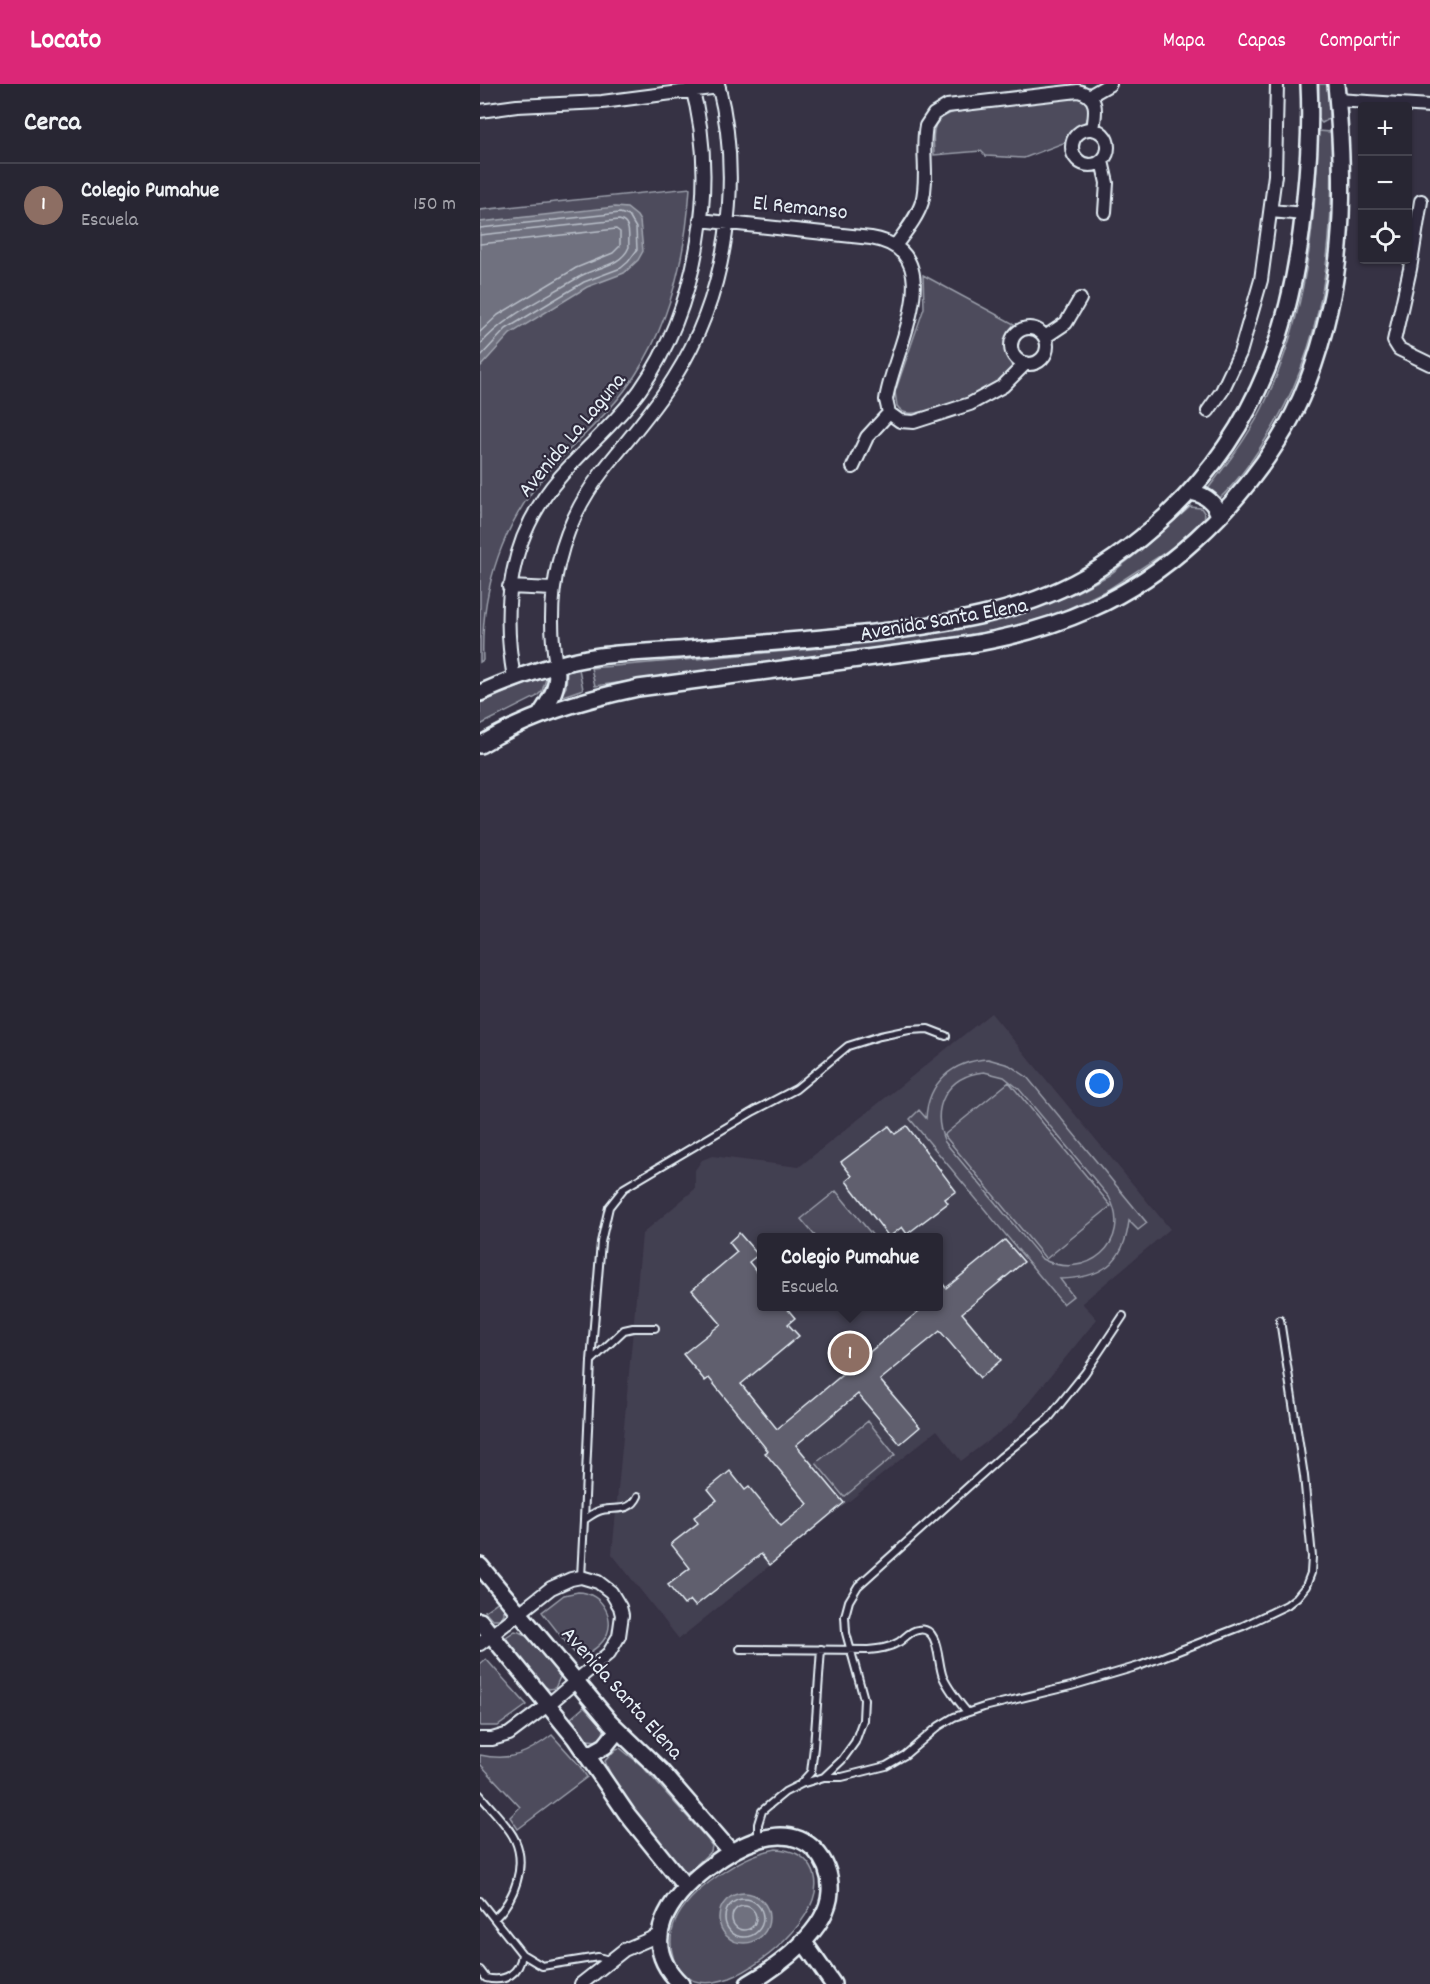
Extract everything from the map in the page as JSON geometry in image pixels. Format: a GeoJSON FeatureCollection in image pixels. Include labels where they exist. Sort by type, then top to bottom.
{"type":"FeatureCollection","features":[{"type":"Feature","properties":{"kind":"street"},"geometry":{"type":"LineString","coordinates":[[1089,96],[1110,84]]}},
{"type":"Feature","properties":{"kind":"street"},"geometry":{"type":"LineString","coordinates":[[1209,411],[1234,369],[1246,336],[1261,280],[1277,153],[1277,84]]}},
{"type":"Feature","properties":{"kind":"street","name":"Avenida Santa Elena"},"geometry":{"type":"LineString","coordinates":[[480,693],[514,678],[556,665],[599,656],[898,630],[992,614],[1062,589],[1100,568],[1144,536],[1191,492],[1227,446],[1254,402],[1268,371],[1292,294],[1304,214],[1308,168],[1309,84]]}},
{"type":"Feature","properties":{"kind":"street"},"geometry":{"type":"LineString","coordinates":[[480,111],[517,106],[602,102],[692,87],[718,86]]}},
{"type":"Feature","properties":{"kind":"street","name":"Avenida La Laguna"},"geometry":{"type":"LineString","coordinates":[[556,665],[551,622],[552,589],[561,551],[582,501],[602,471],[660,399],[686,357],[713,291],[727,223],[729,159],[718,86]]}},
{"type":"Feature","properties":{"kind":"street","name":"Avenida La Laguna"},"geometry":{"type":"LineString","coordinates":[[514,678],[507,629],[509,587],[515,561],[530,522],[543,499],[560,477],[628,405],[652,372],[671,335],[685,293],[700,220],[703,155],[692,87]]}},
{"type":"Feature","properties":{"kind":"street"},"geometry":{"type":"LineString","coordinates":[[1026,363],[993,394],[970,404],[914,422],[900,421],[889,413],[886,394],[912,311],[914,296],[912,270],[895,246],[921,204],[924,191],[926,126],[939,110],[960,103],[1078,90],[1089,96],[1096,107],[1093,129]]}},
{"type":"Feature","properties":{"kind":"street"},"geometry":{"type":"LineString","coordinates":[[1336,92],[1430,106]]}},
{"type":"Feature","properties":{"kind":"street","name":"Avenida Santa Elena"},"geometry":{"type":"LineString","coordinates":[[480,745],[540,715],[590,699],[648,687],[965,645],[1034,630],[1093,608],[1141,581],[1187,546],[1219,516],[1260,467],[1278,441],[1301,396],[1324,332],[1334,283],[1340,226],[1336,92]]}},
{"type":"Feature","properties":{"kind":"street"},"geometry":{"type":"LineString","coordinates":[[1093,129],[1103,134],[1108,145],[1106,156],[1097,164],[1086,164],[1074,155],[1074,139],[1082,131],[1093,129]]}},
{"type":"Feature","properties":{"kind":"street"},"geometry":{"type":"LineString","coordinates":[[1102,161],[1106,174],[1105,212]]}},
{"type":"Feature","properties":{"kind":"street"},"geometry":{"type":"LineString","coordinates":[[1421,201],[1410,269],[1394,341],[1399,349],[1430,364]]}},
{"type":"Feature","properties":{"kind":"street"},"geometry":{"type":"LineString","coordinates":[[1271,212],[1304,214]]}},
{"type":"Feature","properties":{"kind":"street","name":"El Remanso"},"geometry":{"type":"LineString","coordinates":[[700,220],[871,237],[885,240],[895,246]]}},
{"type":"Feature","properties":{"kind":"street"},"geometry":{"type":"LineString","coordinates":[[1045,337],[1066,323],[1080,299]]}},
{"type":"Feature","properties":{"kind":"street"},"geometry":{"type":"LineString","coordinates":[[1027,328],[1037,330],[1045,337],[1047,347],[1044,356],[1036,362],[1026,363],[1016,358],[1011,342],[1017,333],[1027,328]]}},
{"type":"Feature","properties":{"kind":"street"},"geometry":{"type":"LineString","coordinates":[[853,467],[867,437],[889,413]]}},
{"type":"Feature","properties":{"kind":"street"},"geometry":{"type":"LineString","coordinates":[[1191,492],[1212,501],[1219,516]]}},
{"type":"Feature","properties":{"kind":"street"},"geometry":{"type":"LineString","coordinates":[[509,587],[552,589]]}},
{"type":"Feature","properties":{"kind":"street"},"geometry":{"type":"LineString","coordinates":[[540,715],[555,689],[556,665]]}},
{"type":"Feature","properties":{"kind":"street","name":"Avenida Santa Elena"},"geometry":{"type":"LineString","coordinates":[[480,1566],[575,1682],[618,1730],[661,1771],[731,1852]]}},
{"type":"Feature","properties":{"kind":"street"},"geometry":{"type":"LineString","coordinates":[[480,1739],[492,1739],[509,1734],[549,1704],[609,1653],[619,1636],[620,1607],[611,1592],[598,1582],[581,1578],[557,1584],[486,1640]]}},
{"type":"Feature","properties":{"kind":"street"},"geometry":{"type":"LineString","coordinates":[[480,1622],[486,1640],[549,1704],[589,1755],[627,1814],[685,1886]]}},
{"type":"Feature","properties":{"kind":"street"},"geometry":{"type":"LineString","coordinates":[[589,1755],[605,1746],[618,1730]]}},
{"type":"Feature","properties":{"kind":"street"},"geometry":{"type":"LineString","coordinates":[[681,1984],[667,1968],[659,1935],[665,1914],[685,1886],[731,1852],[758,1840],[783,1836],[806,1842],[821,1857],[826,1866],[830,1884],[827,1904],[820,1919],[791,1954],[765,1980],[748,1984]]}},
{"type":"Feature","properties":{"kind":"street"},"geometry":{"type":"LineString","coordinates":[[581,1984],[624,1950],[659,1935]]}},
{"type":"Feature","properties":{"kind":"street"},"geometry":{"type":"LineString","coordinates":[[803,1941],[833,1984]]}},
{"type":"Feature","properties":{"kind":"lane"},"geometry":{"type":"LineString","coordinates":[[581,1578],[591,1361],[601,1242],[609,1207],[624,1188],[754,1111],[796,1089],[849,1046],[909,1030],[927,1029],[945,1036]]}},
{"type":"Feature","properties":{"kind":"lane"},"geometry":{"type":"LineString","coordinates":[[824,1777],[849,1751],[863,1720],[864,1699],[846,1633],[845,1616],[849,1600],[858,1586],[1048,1419],[1085,1373],[1123,1316]]}},
{"type":"Feature","properties":{"kind":"lane"},"geometry":{"type":"LineString","coordinates":[[758,1840],[758,1824],[762,1810],[785,1792],[801,1784],[824,1777],[842,1777],[886,1766],[904,1755],[954,1716],[1139,1666],[1244,1626],[1287,1605],[1297,1597],[1306,1586],[1311,1573],[1312,1557],[1304,1476],[1280,1320]]}},
{"type":"Feature","properties":{"kind":"lane"},"geometry":{"type":"LineString","coordinates":[[591,1361],[624,1330],[655,1328]]}},
{"type":"Feature","properties":{"kind":"lane"},"geometry":{"type":"LineString","coordinates":[[584,1520],[600,1510],[629,1507],[636,1502],[638,1496]]}},
{"type":"Feature","properties":{"kind":"lane"},"geometry":{"type":"LineString","coordinates":[[740,1649],[886,1648],[899,1642],[912,1631],[922,1629],[930,1632],[937,1644],[938,1660],[943,1677],[953,1695],[967,1712]]}},
{"type":"Feature","properties":{"kind":"lane"},"geometry":{"type":"LineString","coordinates":[[801,1784],[811,1772],[821,1649]]}},
{"type":"Feature","properties":{"kind":"lane"},"geometry":{"type":"LineString","coordinates":[[480,1795],[515,1838],[518,1848],[519,1866],[514,1891],[509,1902],[495,1918]]}},
{"type":"Feature","properties":{"kind":"lane"},"geometry":{"type":"LineString","coordinates":[[480,1901],[522,1954],[542,1966],[598,1957],[609,1960]]}},
{"type":"Feature","properties":{"kind":"lane"},"geometry":{"type":"LineString","coordinates":[[480,1970],[486,1978],[505,1979],[519,1968],[522,1954]]}},
{"type":"Feature","properties":{"kind":"shaded area"},"geometry":{"type":"Polygon","coordinates":[[[1319,84],[1328,84],[1329,119],[1322,123],[1318,119],[1319,84]]]}},
{"type":"Feature","properties":{"kind":"shaded area"},"geometry":{"type":"Polygon","coordinates":[[[1080,96],[1090,103],[1088,118],[1066,142],[1024,158],[986,156],[981,151],[934,155],[935,127],[948,114],[1080,96]]]}},
{"type":"Feature","properties":{"kind":"shaded area"},"geometry":{"type":"Polygon","coordinates":[[[1318,131],[1331,132],[1331,213],[1328,253],[1313,331],[1301,368],[1285,405],[1265,440],[1239,478],[1220,498],[1217,498],[1207,490],[1240,446],[1261,411],[1291,334],[1300,301],[1311,234],[1318,131]]]}},
{"type":"Feature","properties":{"kind":"shaded area"},"geometry":{"type":"Polygon","coordinates":[[[690,188],[685,236],[675,285],[659,331],[627,387],[607,412],[534,489],[508,533],[491,582],[483,634],[483,660],[480,662],[480,210],[690,188]]]}},
{"type":"Feature","properties":{"kind":"shaded area"},"geometry":{"type":"Polygon","coordinates":[[[923,275],[1014,324],[1007,341],[1012,368],[1000,382],[975,394],[930,410],[906,413],[897,406],[895,392],[924,308],[923,275]]]}},
{"type":"Feature","properties":{"kind":"shaded area"},"geometry":{"type":"Polygon","coordinates":[[[1190,507],[1201,508],[1205,514],[1204,519],[1172,548],[1109,589],[1057,614],[991,631],[934,640],[595,686],[591,668],[823,648],[969,626],[1018,615],[1077,592],[1109,575],[1190,507]]]}},
{"type":"Feature","properties":{"kind":"shaded area"},"geometry":{"type":"Polygon","coordinates":[[[579,669],[583,689],[560,697],[566,687],[567,672],[579,669]]]}},
{"type":"Feature","properties":{"kind":"shaded area"},"geometry":{"type":"Polygon","coordinates":[[[543,677],[546,679],[542,691],[536,697],[480,725],[480,703],[543,677]]]}},
{"type":"Feature","properties":{"kind":"shaded area"},"geometry":{"type":"Polygon","coordinates":[[[991,1013],[1170,1229],[1082,1303],[1097,1319],[1013,1422],[961,1461],[937,1430],[679,1639],[612,1554],[642,1234],[695,1189],[695,1170],[702,1160],[712,1156],[799,1167],[991,1013]]]}},
{"type":"Feature","properties":{"kind":"shaded area"},"geometry":{"type":"Polygon","coordinates":[[[988,1059],[1009,1065],[1027,1077],[1147,1223],[1138,1230],[1129,1221],[1122,1248],[1116,1258],[1099,1272],[1087,1276],[1060,1279],[1073,1296],[1063,1304],[910,1119],[919,1110],[926,1118],[928,1105],[937,1084],[954,1069],[988,1059]],[[984,1072],[960,1080],[951,1087],[941,1106],[939,1117],[945,1142],[1042,1259],[1059,1265],[1075,1265],[1089,1261],[1101,1254],[1110,1242],[1115,1229],[1115,1214],[1109,1197],[1019,1089],[1004,1077],[984,1072]]]}},
{"type":"Feature","properties":{"kind":"shaded area"},"geometry":{"type":"Polygon","coordinates":[[[1009,1082],[1111,1206],[1046,1259],[944,1135],[1009,1082]]]}},
{"type":"Feature","properties":{"kind":"shaded area"},"geometry":{"type":"Polygon","coordinates":[[[836,1191],[871,1233],[813,1233],[801,1219],[836,1191]]]}},
{"type":"Feature","properties":{"kind":"shaded area"},"geometry":{"type":"Polygon","coordinates":[[[868,1421],[895,1455],[844,1497],[816,1463],[868,1421]]]}},
{"type":"Feature","properties":{"kind":"shaded area"},"geometry":{"type":"Polygon","coordinates":[[[587,1593],[601,1602],[609,1625],[608,1633],[601,1644],[579,1659],[542,1612],[564,1595],[587,1593]]]}},
{"type":"Feature","properties":{"kind":"shaded area"},"geometry":{"type":"Polygon","coordinates":[[[499,1601],[504,1608],[504,1614],[499,1619],[492,1619],[485,1611],[499,1601]]]}},
{"type":"Feature","properties":{"kind":"shaded area"},"geometry":{"type":"Polygon","coordinates":[[[515,1631],[533,1642],[561,1675],[555,1688],[549,1689],[543,1685],[508,1644],[506,1637],[515,1631]]]}},
{"type":"Feature","properties":{"kind":"shaded area"},"geometry":{"type":"Polygon","coordinates":[[[486,1659],[527,1705],[498,1726],[480,1726],[480,1664],[486,1659]]]}},
{"type":"Feature","properties":{"kind":"shaded area"},"geometry":{"type":"Polygon","coordinates":[[[584,1707],[604,1729],[598,1741],[587,1740],[571,1718],[584,1707]]]}},
{"type":"Feature","properties":{"kind":"shaded area"},"geometry":{"type":"Polygon","coordinates":[[[552,1735],[587,1777],[518,1829],[510,1817],[520,1807],[480,1764],[480,1755],[501,1757],[519,1754],[535,1747],[552,1735]]]}},
{"type":"Feature","properties":{"kind":"shaded area"},"geometry":{"type":"Polygon","coordinates":[[[620,1748],[642,1766],[712,1846],[711,1851],[690,1871],[683,1871],[629,1804],[611,1776],[605,1761],[616,1749],[620,1748]]]}},
{"type":"Feature","properties":{"kind":"shaded area"},"geometry":{"type":"Polygon","coordinates":[[[776,1849],[796,1854],[811,1867],[816,1883],[813,1900],[805,1917],[776,1948],[744,1971],[714,1982],[703,1983],[690,1979],[677,1967],[672,1949],[672,1931],[682,1910],[704,1886],[733,1866],[748,1858],[776,1849]]]}},
{"type":"Feature","properties":{"kind":"water"},"geometry":{"type":"Polygon","coordinates":[[[615,207],[627,208],[640,221],[643,251],[638,260],[624,273],[587,287],[510,334],[480,367],[480,222],[615,207]]]}},
{"type":"Feature","properties":{"kind":"water"},"geometry":{"type":"Polygon","coordinates":[[[749,1893],[762,1900],[768,1908],[768,1928],[762,1936],[754,1942],[739,1943],[726,1936],[720,1928],[719,1913],[726,1900],[734,1894],[749,1893]]]}},
{"type":"Feature","properties":{"kind":"building"},"geometry":{"type":"Polygon","coordinates":[[[889,1126],[895,1134],[907,1126],[956,1191],[945,1199],[948,1203],[908,1233],[902,1227],[894,1233],[886,1233],[846,1181],[852,1176],[841,1162],[889,1126]]]}},
{"type":"Feature","properties":{"kind":"building"},"geometry":{"type":"Polygon","coordinates":[[[739,1233],[757,1254],[749,1262],[757,1272],[757,1311],[789,1311],[795,1318],[788,1324],[799,1336],[741,1384],[777,1429],[919,1311],[943,1311],[943,1284],[946,1288],[1005,1240],[1024,1262],[962,1313],[1001,1360],[980,1378],[940,1331],[880,1380],[920,1427],[900,1444],[858,1394],[796,1445],[844,1503],[770,1565],[761,1554],[695,1606],[690,1600],[684,1605],[668,1585],[690,1568],[671,1544],[698,1523],[694,1517],[717,1500],[708,1489],[730,1471],[745,1490],[749,1487],[781,1526],[808,1504],[765,1453],[768,1451],[709,1378],[705,1381],[683,1354],[721,1324],[692,1290],[737,1252],[729,1242],[739,1233]]]}},
{"type":"Feature","properties":{"kind":"place","name":"Colegio Pumahue"},"geometry":{"type":"Point","coordinates":[850,1353]}}]}
